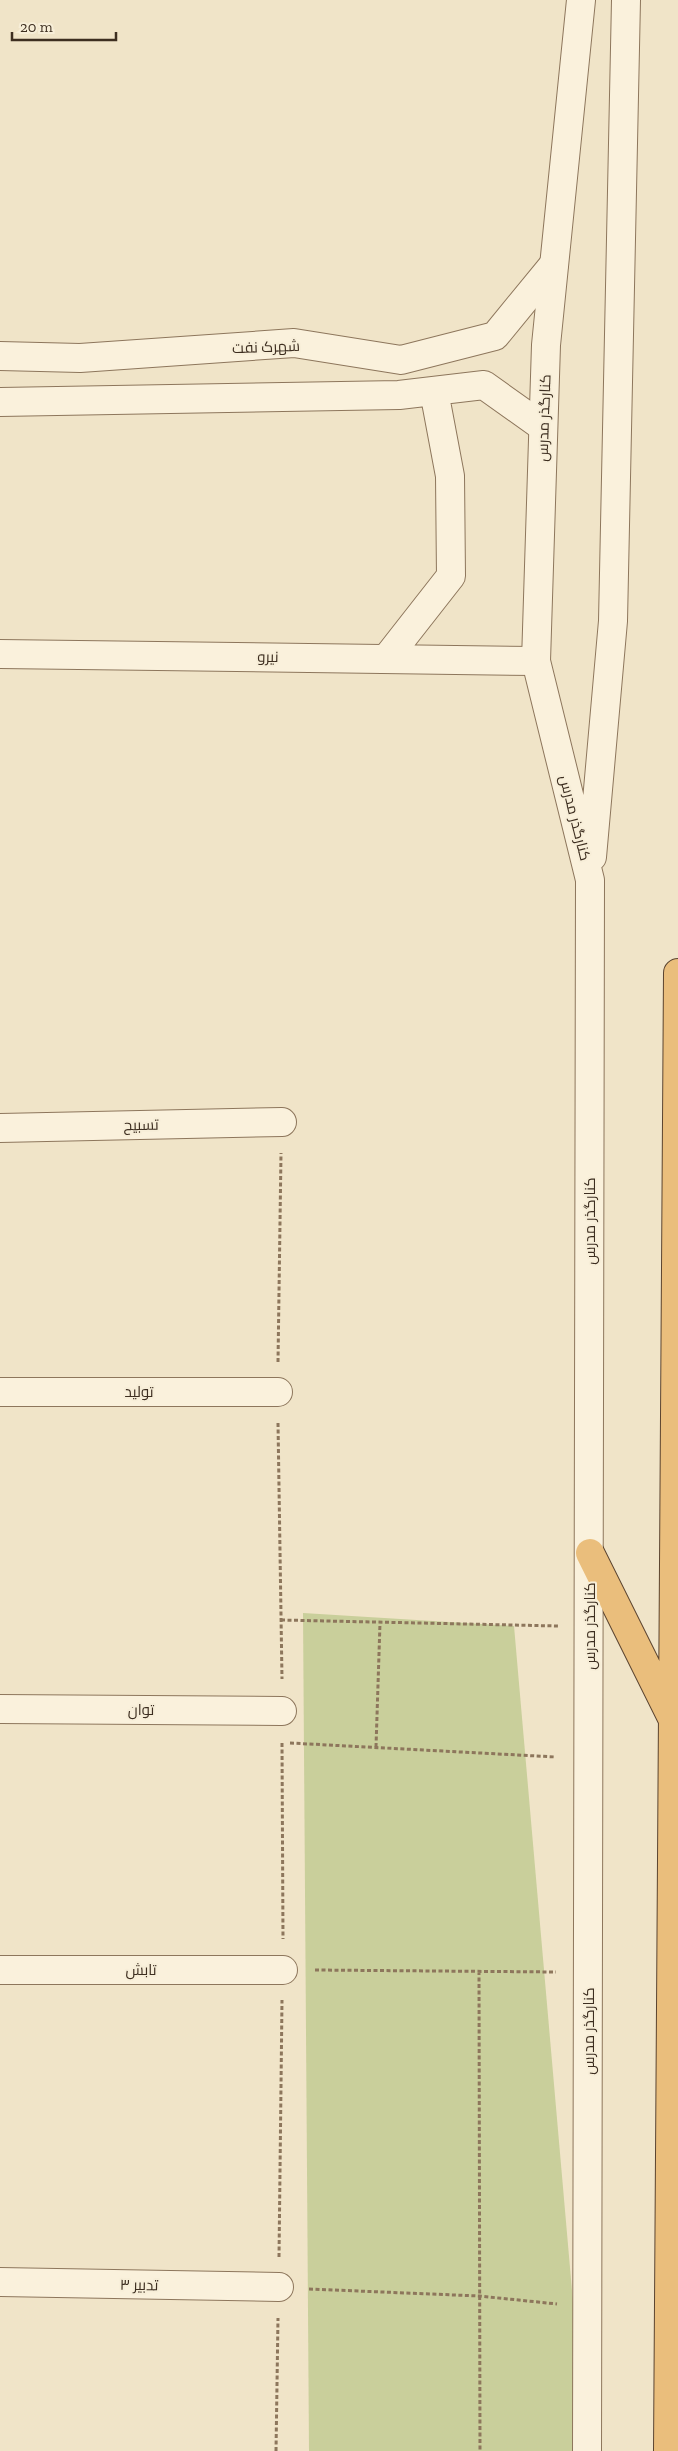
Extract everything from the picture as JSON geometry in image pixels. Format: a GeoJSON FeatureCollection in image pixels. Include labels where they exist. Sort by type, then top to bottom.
{"type":"FeatureCollection","features":[{"type":"Feature","properties":{"kind":"highway"},"geometry":{"type":"LineString","coordinates":[[668,2451],[678,973]]}},
{"type":"Feature","properties":{"kind":"highway"},"geometry":{"type":"LineString","coordinates":[[590,1554],[674,1723]]}},
{"type":"Feature","properties":{"kind":"street","name":"کنارگذر مدرس"},"geometry":{"type":"LineString","coordinates":[[581,0],[546,345],[536,661],[590,880],[587,2451]]}},
{"type":"Feature","properties":{"kind":"street"},"geometry":{"type":"LineString","coordinates":[[590,880],[613,621],[626,0]]}},
{"type":"Feature","properties":{"kind":"street","name":"شهرک نفت"},"geometry":{"type":"LineString","coordinates":[[0,356],[80,358],[294,343],[401,360],[496,336],[554,264]]}},
{"type":"Feature","properties":{"kind":"street"},"geometry":{"type":"LineString","coordinates":[[0,402],[399,395],[484,385],[543,427]]}},
{"type":"Feature","properties":{"kind":"street"},"geometry":{"type":"LineString","coordinates":[[386,659],[451,576],[450,476],[434,391]]}},
{"type":"Feature","properties":{"kind":"street","name":"نیرو"},"geometry":{"type":"LineString","coordinates":[[0,654],[536,661]]}},
{"type":"Feature","properties":{"kind":"street","name":"تسبیح"},"geometry":{"type":"LineString","coordinates":[[0,1128],[282,1122]]}},
{"type":"Feature","properties":{"kind":"street","name":"تولید"},"geometry":{"type":"LineString","coordinates":[[0,1392],[278,1392]]}},
{"type":"Feature","properties":{"kind":"street","name":"توان"},"geometry":{"type":"LineString","coordinates":[[0,1709],[282,1711]]}},
{"type":"Feature","properties":{"kind":"street","name":"تابش"},"geometry":{"type":"LineString","coordinates":[[0,1970],[283,1970]]}},
{"type":"Feature","properties":{"kind":"street","name":"تدبیر ۳"},"geometry":{"type":"LineString","coordinates":[[0,2282],[279,2287]]}},
{"type":"Feature","properties":{"kind":"path"},"geometry":{"type":"LineString","coordinates":[[276,2451],[283,1970],[278,1392],[282,1122]]}},
{"type":"Feature","properties":{"kind":"path"},"geometry":{"type":"LineString","coordinates":[[281,1620],[590,1627]]}},
{"type":"Feature","properties":{"kind":"path"},"geometry":{"type":"LineString","coordinates":[[376,1747],[380,1623]]}},
{"type":"Feature","properties":{"kind":"path"},"geometry":{"type":"LineString","coordinates":[[282,1742],[589,1759]]}},
{"type":"Feature","properties":{"kind":"path"},"geometry":{"type":"LineString","coordinates":[[283,1970],[589,1972]]}},
{"type":"Feature","properties":{"kind":"path"},"geometry":{"type":"LineString","coordinates":[[479,1971],[480,2451]]}},
{"type":"Feature","properties":{"kind":"path"},"geometry":{"type":"LineString","coordinates":[[279,2287],[479,2296],[588,2307]]}},
{"type":"Feature","properties":{"kind":"green space"},"geometry":{"type":"Polygon","coordinates":[[[303,1613],[514,1626],[586,2451],[309,2451],[303,1613]]]}}]}
